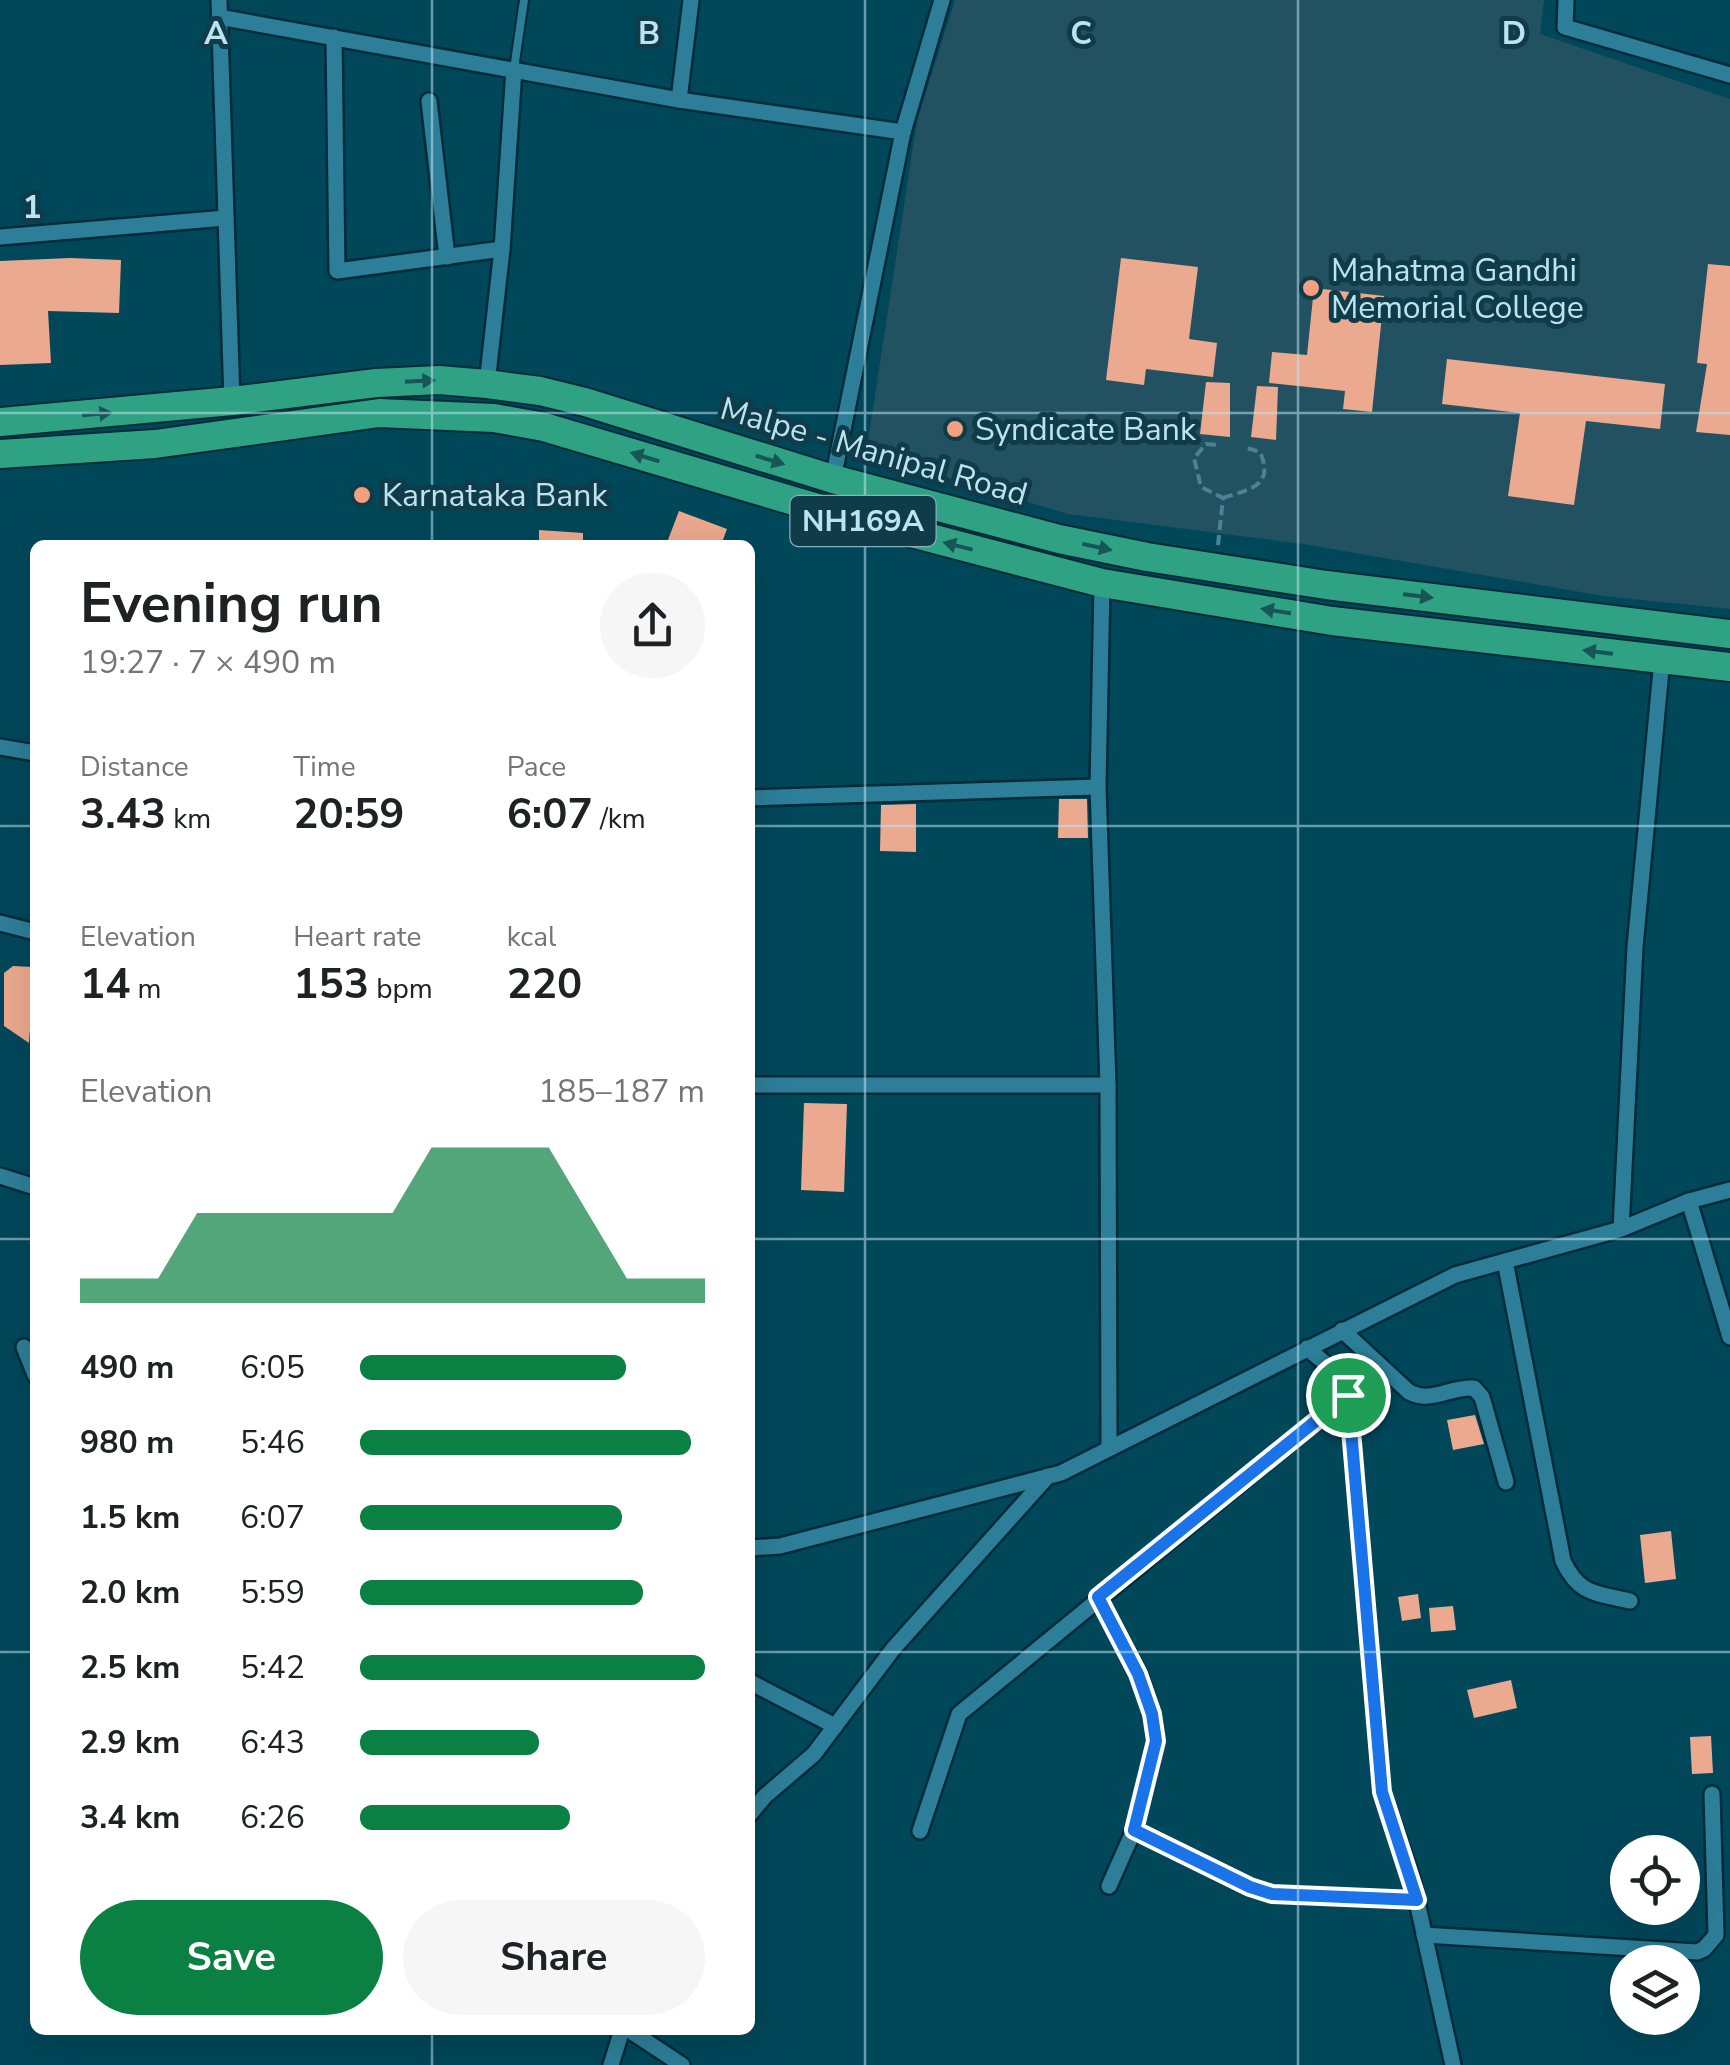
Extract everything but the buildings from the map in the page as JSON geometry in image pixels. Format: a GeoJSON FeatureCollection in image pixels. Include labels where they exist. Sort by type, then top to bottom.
{"type":"FeatureCollection","features":[{"type":"Feature","properties":{"kind":"highway","name":"Malpe - Manipal Road"},"geometry":{"type":"LineString","coordinates":[[0,422],[232,401],[376,383],[439,380],[540,390],[833,480],[1059,539],[1216,570],[1730,634]]}},
{"type":"Feature","properties":{"kind":"highway"},"geometry":{"type":"LineString","coordinates":[[153,409],[155,444]]}},
{"type":"Feature","properties":{"kind":"highway","name":"Malpe - Manipal Road"},"geometry":{"type":"LineString","coordinates":[[0,454],[155,444],[379,413],[494,418],[544,427],[824,510],[1102,583],[1332,620],[1730,666]]}},
{"type":"Feature","properties":{"kind":"street"},"geometry":{"type":"LineString","coordinates":[[678,100],[691,0]]}},
{"type":"Feature","properties":{"kind":"street"},"geometry":{"type":"LineString","coordinates":[[833,480],[903,132],[942,0]]}},
{"type":"Feature","properties":{"kind":"street"},"geometry":{"type":"LineString","coordinates":[[1566,0],[1565,28],[1730,76]]}},
{"type":"Feature","properties":{"kind":"street"},"geometry":{"type":"LineString","coordinates":[[232,401],[219,8],[334,37],[678,100],[903,132]]}},
{"type":"Feature","properties":{"kind":"street"},"geometry":{"type":"LineString","coordinates":[[334,37],[338,271],[502,249]]}},
{"type":"Feature","properties":{"kind":"street"},"geometry":{"type":"LineString","coordinates":[[487,384],[502,249],[514,69]]}},
{"type":"Feature","properties":{"kind":"street"},"geometry":{"type":"LineString","coordinates":[[430,100],[446,256]]}},
{"type":"Feature","properties":{"kind":"street"},"geometry":{"type":"LineString","coordinates":[[0,237],[226,218]]}},
{"type":"Feature","properties":{"kind":"street"},"geometry":{"type":"LineString","coordinates":[[1102,583],[1098,787],[1108,1086],[1109,1447]]}},
{"type":"Feature","properties":{"kind":"street"},"geometry":{"type":"LineString","coordinates":[[1559,647],[1563,614]]}},
{"type":"Feature","properties":{"kind":"street"},"geometry":{"type":"LineString","coordinates":[[1621,1229],[1635,947],[1662,659]]}},
{"type":"Feature","properties":{"kind":"street"},"geometry":{"type":"LineString","coordinates":[[0,747],[30,752]]}},
{"type":"Feature","properties":{"kind":"street"},"geometry":{"type":"LineString","coordinates":[[755,798],[1098,787]]}},
{"type":"Feature","properties":{"kind":"street"},"geometry":{"type":"LineString","coordinates":[[0,923],[30,931]]}},
{"type":"Feature","properties":{"kind":"street"},"geometry":{"type":"LineString","coordinates":[[755,1085],[1108,1086]]}},
{"type":"Feature","properties":{"kind":"street"},"geometry":{"type":"LineString","coordinates":[[0,1176],[30,1185]]}},
{"type":"Feature","properties":{"kind":"street"},"geometry":{"type":"LineString","coordinates":[[755,1548],[780,1546],[1048,1476],[1455,1274],[1621,1229],[1689,1201],[1730,1190]]}},
{"type":"Feature","properties":{"kind":"street"},"geometry":{"type":"LineString","coordinates":[[1689,1201],[1730,1337]]}},
{"type":"Feature","properties":{"kind":"street"},"geometry":{"type":"LineString","coordinates":[[1505,1261],[1562,1560],[1572,1579],[1584,1590],[1630,1601]]}},
{"type":"Feature","properties":{"kind":"street"},"geometry":{"type":"LineString","coordinates":[[1342,1330],[1420,1398],[1462,1387],[1474,1388],[1482,1397],[1506,1482]]}},
{"type":"Feature","properties":{"kind":"street"},"geometry":{"type":"LineString","coordinates":[[24,1347],[30,1362]]}},
{"type":"Feature","properties":{"kind":"street"},"geometry":{"type":"LineString","coordinates":[[1307,1348],[1332,1369],[1348,1395],[1382,1792],[1417,1900],[1452,2065]]}},
{"type":"Feature","properties":{"kind":"street"},"geometry":{"type":"LineString","coordinates":[[920,1831],[959,1714],[1348,1395]]}},
{"type":"Feature","properties":{"kind":"street"},"geometry":{"type":"LineString","coordinates":[[755,1808],[814,1754],[892,1649],[1048,1476]]}},
{"type":"Feature","properties":{"kind":"street"},"geometry":{"type":"LineString","coordinates":[[1098,1597],[1138,1674],[1152,1714],[1156,1741],[1134,1830],[1109,1886]]}},
{"type":"Feature","properties":{"kind":"street"},"geometry":{"type":"LineString","coordinates":[[755,1685],[835,1726]]}},
{"type":"Feature","properties":{"kind":"street"},"geometry":{"type":"LineString","coordinates":[[1424,1934],[1697,1952],[1712,1942],[1716,1934],[1712,1794]]}},
{"type":"Feature","properties":{"kind":"street"},"geometry":{"type":"LineString","coordinates":[[1134,1830],[1272,1894],[1417,1900]]}},
{"type":"Feature","properties":{"kind":"street"},"geometry":{"type":"LineString","coordinates":[[1712,1942],[1730,1948]]}},
{"type":"Feature","properties":{"kind":"street"},"geometry":{"type":"LineString","coordinates":[[610,2065],[624,2035]]}},
{"type":"Feature","properties":{"kind":"street"},"geometry":{"type":"LineString","coordinates":[[634,2035],[682,2065]]}},
{"type":"Feature","properties":{"kind":"lane"},"geometry":{"type":"LineString","coordinates":[[514,69],[524,0]]}},
{"type":"Feature","properties":{"kind":"path"},"geometry":{"type":"LineString","coordinates":[[1221,444],[1206,444],[1194,458],[1201,487],[1223,498],[1254,488],[1264,478],[1266,466],[1260,452],[1247,448]]}},
{"type":"Feature","properties":{"kind":"path"},"geometry":{"type":"LineString","coordinates":[[1216,570],[1223,498]]}},
{"type":"Feature","properties":{"kind":"shaded area","name":"Mahatma Gandhi Memorial College"},"geometry":{"type":"Polygon","coordinates":[[[955,0],[1544,0],[1540,34],[1730,99],[1730,609],[1604,596],[1303,544],[1068,514],[866,454],[917,121],[955,0]]]}},
{"type":"Feature","properties":{"kind":"place","name":"Mahatma Gandhi Memorial College"},"geometry":{"type":"Point","coordinates":[1311,288]}},
{"type":"Feature","properties":{"kind":"place","name":"Syndicate Bank"},"geometry":{"type":"Point","coordinates":[955,429]}},
{"type":"Feature","properties":{"kind":"place","name":"Karnataka Bank"},"geometry":{"type":"Point","coordinates":[362,495]}},
{"type":"Feature","properties":{"kind":"route"},"geometry":{"type":"LineString","coordinates":[[1348,1395],[1382,1792],[1417,1900],[1272,1894],[1134,1830],[1156,1741],[1152,1714],[1138,1674],[1098,1597],[1348,1395]]}}]}
